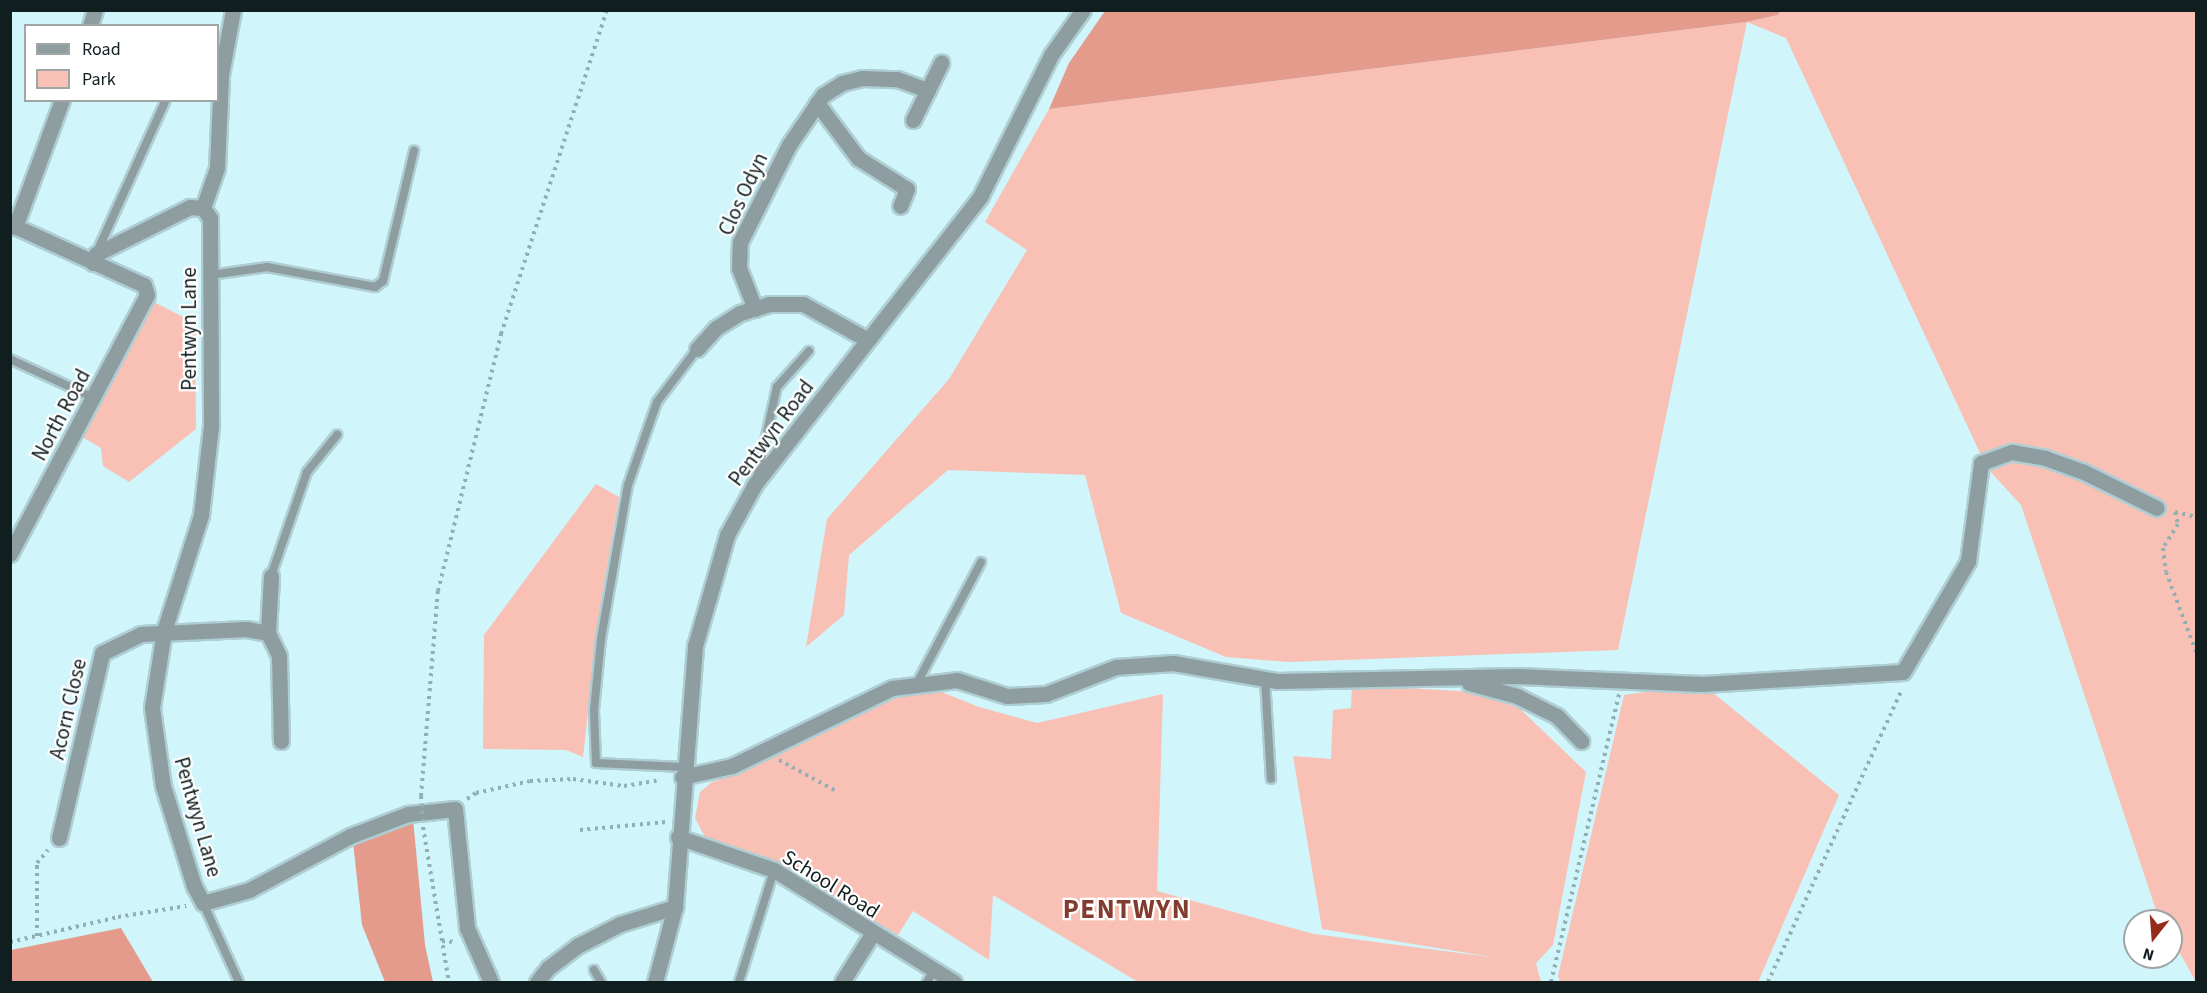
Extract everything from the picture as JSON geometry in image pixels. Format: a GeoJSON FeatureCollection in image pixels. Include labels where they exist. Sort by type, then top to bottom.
{"type":"FeatureCollection","features":[{"type":"Feature","properties":{"kind":"street"},"geometry":{"type":"LineString","coordinates":[[61,102],[13,225],[94,259],[189,207],[203,208],[217,168],[221,75],[233,10]]}},
{"type":"Feature","properties":{"kind":"street","name":"Pentwyn Road"},"geometry":{"type":"LineString","coordinates":[[655,982],[675,907],[682,772],[695,646],[727,535],[755,484],[980,197],[1051,55],[1083,10]]}},
{"type":"Feature","properties":{"kind":"street"},"geometry":{"type":"LineString","coordinates":[[912,120],[941,63]]}},
{"type":"Feature","properties":{"kind":"street","name":"Clos Odyn"},"geometry":{"type":"LineString","coordinates":[[755,309],[739,268],[740,242],[794,137],[817,103],[842,82],[862,78],[897,79],[928,90]]}},
{"type":"Feature","properties":{"kind":"street"},"geometry":{"type":"LineString","coordinates":[[817,103],[858,158],[907,189],[900,206]]}},
{"type":"Feature","properties":{"kind":"street","name":"Pentwyn Lane"},"geometry":{"type":"LineString","coordinates":[[203,208],[210,218],[211,426],[201,515],[164,632],[152,708],[163,786],[202,903],[249,890],[350,836],[408,814],[455,809]]}},
{"type":"Feature","properties":{"kind":"street","name":"North Road"},"geometry":{"type":"LineString","coordinates":[[10,554],[147,295],[144,285],[94,259]]}},
{"type":"Feature","properties":{"kind":"street"},"geometry":{"type":"LineString","coordinates":[[697,349],[716,328],[769,304],[803,304],[868,340]]}},
{"type":"Feature","properties":{"kind":"street"},"geometry":{"type":"LineString","coordinates":[[682,772],[732,766],[892,688],[957,680],[1007,696],[1046,694],[1116,667],[1173,663],[1265,679],[1623,680],[1702,684],[1903,672],[1968,561],[1980,463],[2012,452],[2045,458],[2084,472],[2157,508]]}},
{"type":"Feature","properties":{"kind":"street"},"geometry":{"type":"LineString","coordinates":[[271,576],[268,633],[279,656],[281,741]]}},
{"type":"Feature","properties":{"kind":"street"},"geometry":{"type":"LineString","coordinates":[[164,632],[268,633]]}},
{"type":"Feature","properties":{"kind":"street","name":"Acorn Close"},"geometry":{"type":"LineString","coordinates":[[59,838],[102,653],[141,634],[164,632]]}},
{"type":"Feature","properties":{"kind":"street"},"geometry":{"type":"LineString","coordinates":[[1372,678],[1382,685],[1473,683],[1517,696],[1557,716],[1581,741]]}},
{"type":"Feature","properties":{"kind":"street"},"geometry":{"type":"LineString","coordinates":[[455,809],[467,928],[491,982]]}},
{"type":"Feature","properties":{"kind":"street","name":"School Road"},"geometry":{"type":"LineString","coordinates":[[678,829],[774,870],[872,934],[930,976],[954,982]]}},
{"type":"Feature","properties":{"kind":"street"},"geometry":{"type":"LineString","coordinates":[[537,982],[548,968],[579,945],[620,924],[675,907]]}},
{"type":"Feature","properties":{"kind":"street"},"geometry":{"type":"LineString","coordinates":[[842,982],[872,934]]}},
{"type":"Feature","properties":{"kind":"lane"},"geometry":{"type":"LineString","coordinates":[[94,259],[165,102]]}},
{"type":"Feature","properties":{"kind":"lane"},"geometry":{"type":"LineString","coordinates":[[210,275],[267,267],[375,287],[383,281],[414,151]]}},
{"type":"Feature","properties":{"kind":"lane"},"geometry":{"type":"LineString","coordinates":[[682,772],[596,763],[594,710],[601,639],[628,485],[657,402],[697,349]]}},
{"type":"Feature","properties":{"kind":"lane"},"geometry":{"type":"LineString","coordinates":[[755,484],[777,387],[809,351]]}},
{"type":"Feature","properties":{"kind":"lane"},"geometry":{"type":"LineString","coordinates":[[10,359],[94,398]]}},
{"type":"Feature","properties":{"kind":"lane"},"geometry":{"type":"LineString","coordinates":[[271,576],[307,472],[337,435]]}},
{"type":"Feature","properties":{"kind":"lane"},"geometry":{"type":"LineString","coordinates":[[916,685],[981,562]]}},
{"type":"Feature","properties":{"kind":"lane"},"geometry":{"type":"LineString","coordinates":[[1265,679],[1270,779]]}},
{"type":"Feature","properties":{"kind":"lane"},"geometry":{"type":"LineString","coordinates":[[739,982],[774,870]]}},
{"type":"Feature","properties":{"kind":"lane"},"geometry":{"type":"LineString","coordinates":[[202,903],[239,982]]}},
{"type":"Feature","properties":{"kind":"lane"},"geometry":{"type":"LineString","coordinates":[[594,970],[602,982]]}},
{"type":"Feature","properties":{"kind":"path"},"geometry":{"type":"LineString","coordinates":[[449,982],[420,796],[438,591],[501,334],[608,10]]}},
{"type":"Feature","properties":{"kind":"path"},"geometry":{"type":"LineString","coordinates":[[2157,508],[2196,517]]}},
{"type":"Feature","properties":{"kind":"path"},"geometry":{"type":"LineString","coordinates":[[2175,512],[2178,524],[2163,548],[2166,572],[2196,652]]}},
{"type":"Feature","properties":{"kind":"path"},"geometry":{"type":"LineString","coordinates":[[1768,982],[1899,699],[1909,665]]}},
{"type":"Feature","properties":{"kind":"path"},"geometry":{"type":"LineString","coordinates":[[1551,982],[1623,680]]}},
{"type":"Feature","properties":{"kind":"path"},"geometry":{"type":"LineString","coordinates":[[769,747],[781,763],[836,791]]}},
{"type":"Feature","properties":{"kind":"path"},"geometry":{"type":"LineString","coordinates":[[455,809],[476,793],[530,781],[573,779],[624,786],[682,772]]}},
{"type":"Feature","properties":{"kind":"path"},"geometry":{"type":"LineString","coordinates":[[580,830],[678,829]]}},
{"type":"Feature","properties":{"kind":"path"},"geometry":{"type":"LineString","coordinates":[[37,936],[37,863],[59,838]]}},
{"type":"Feature","properties":{"kind":"path"},"geometry":{"type":"LineString","coordinates":[[10,942],[118,917],[202,903]]}},
{"type":"Feature","properties":{"kind":"green space"},"geometry":{"type":"Polygon","coordinates":[[[1780,11],[2196,11],[2196,982],[2183,959],[2183,909],[2156,909],[2155,907],[2021,505],[1987,468],[1786,38],[1747,22],[1618,650],[1288,662],[1226,657],[1121,613],[1085,475],[948,470],[849,555],[844,615],[806,647],[827,519],[949,379],[1027,250],[985,222],[1049,109],[1746,22],[1778,15],[1780,11]]]}},
{"type":"Feature","properties":{"kind":"green space"},"geometry":{"type":"Polygon","coordinates":[[[150,300],[195,323],[196,429],[129,482],[103,466],[101,448],[82,437],[150,300]]]}},
{"type":"Feature","properties":{"kind":"green space"},"geometry":{"type":"Polygon","coordinates":[[[596,484],[619,497],[599,614],[583,757],[566,750],[483,749],[484,635],[596,484]]]}},
{"type":"Feature","properties":{"kind":"green space"},"geometry":{"type":"Polygon","coordinates":[[[1702,684],[1839,795],[1758,982],[1560,982],[1558,976],[1624,695],[1702,684]]]}},
{"type":"Feature","properties":{"kind":"green space"},"geometry":{"type":"Polygon","coordinates":[[[1352,685],[1477,692],[1519,708],[1586,772],[1553,945],[1536,963],[1541,982],[1138,982],[993,895],[989,960],[913,911],[898,935],[776,862],[706,839],[695,818],[700,792],[712,782],[734,775],[875,697],[929,687],[979,707],[1037,723],[1163,694],[1157,891],[1314,934],[1498,958],[1322,929],[1293,756],[1331,759],[1333,710],[1351,708],[1352,685]]]}},
{"type":"Feature","properties":{"kind":"shaded area"},"geometry":{"type":"Polygon","coordinates":[[[1105,11],[1780,11],[1778,15],[1746,22],[1049,109],[1069,63],[1105,11]]]}},
{"type":"Feature","properties":{"kind":"shaded area"},"geometry":{"type":"Polygon","coordinates":[[[413,819],[425,945],[433,982],[385,982],[362,925],[353,842],[413,819]]]}},
{"type":"Feature","properties":{"kind":"shaded area"},"geometry":{"type":"Polygon","coordinates":[[[121,928],[153,982],[11,982],[11,950],[121,928]]]}},
{"type":"Feature","properties":{"kind":"district","name":"PENTWYN"},"geometry":{"type":"Point","coordinates":[1127,910]}}]}
